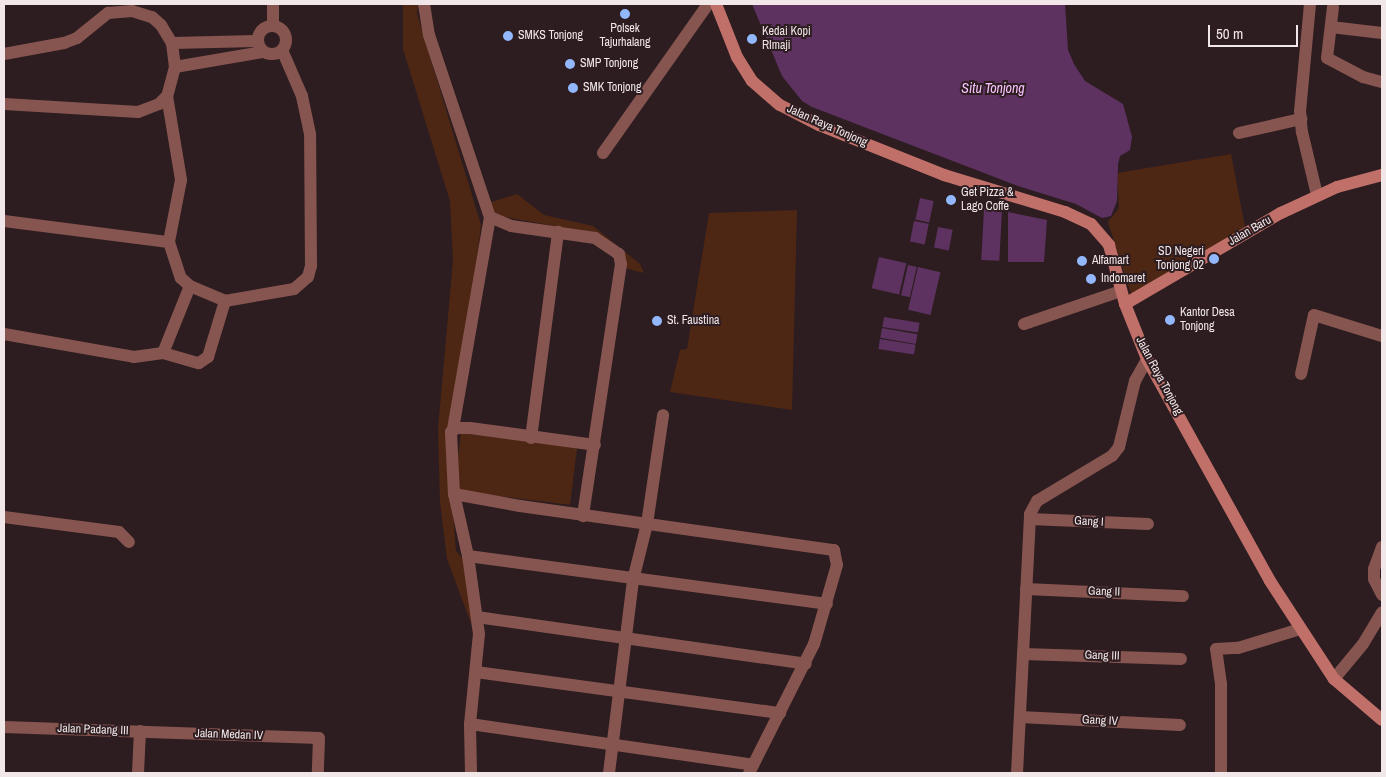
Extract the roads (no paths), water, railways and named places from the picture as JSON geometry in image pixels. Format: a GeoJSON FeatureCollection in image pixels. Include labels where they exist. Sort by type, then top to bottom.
{"type":"FeatureCollection","features":[{"type":"Feature","properties":{"kind":"main road","name":"Jalan Raya Tonjong"},"geometry":{"type":"LineString","coordinates":[[716,4],[737,57],[752,81],[780,104],[819,125],[944,174],[1066,212],[1091,224],[1109,245],[1124,304],[1147,359],[1270,581],[1334,678],[1382,720]]}},
{"type":"Feature","properties":{"kind":"main road","name":"Jalan Baru"},"geometry":{"type":"LineString","coordinates":[[1124,304],[1317,194],[1382,175]]}},
{"type":"Feature","properties":{"kind":"street"},"geometry":{"type":"LineString","coordinates":[[98,19],[104,4]]}},
{"type":"Feature","properties":{"kind":"street"},"geometry":{"type":"LineString","coordinates":[[148,4],[152,17],[172,43],[175,67],[167,96],[181,180],[170,242],[175,266],[190,286],[225,301],[294,289],[308,277],[310,266],[310,134],[302,96],[282,50]]}},
{"type":"Feature","properties":{"kind":"street"},"geometry":{"type":"LineString","coordinates":[[273,4],[274,26]]}},
{"type":"Feature","properties":{"kind":"street"},"geometry":{"type":"LineString","coordinates":[[424,4],[429,35],[490,217],[452,429],[454,494],[468,556],[477,618],[476,672],[470,724],[471,773]]}},
{"type":"Feature","properties":{"kind":"street"},"geometry":{"type":"LineString","coordinates":[[603,153],[708,4]]}},
{"type":"Feature","properties":{"kind":"street"},"geometry":{"type":"LineString","coordinates":[[1310,4],[1303,47],[1301,119],[1317,194]]}},
{"type":"Feature","properties":{"kind":"street"},"geometry":{"type":"LineString","coordinates":[[1333,7],[1327,58],[1363,78],[1382,82]]}},
{"type":"Feature","properties":{"kind":"street"},"geometry":{"type":"LineString","coordinates":[[4,54],[64,43],[82,34],[98,19],[120,11],[142,12],[152,17]]}},
{"type":"Feature","properties":{"kind":"street"},"geometry":{"type":"LineString","coordinates":[[172,43],[260,47],[276,54],[282,50],[286,39],[280,28],[274,26],[262,30],[260,47]]}},
{"type":"Feature","properties":{"kind":"street"},"geometry":{"type":"LineString","coordinates":[[1330,27],[1382,32]]}},
{"type":"Feature","properties":{"kind":"street"},"geometry":{"type":"LineString","coordinates":[[175,67],[260,47]]}},
{"type":"Feature","properties":{"kind":"street"},"geometry":{"type":"LineString","coordinates":[[4,104],[126,113],[149,108],[167,96]]}},
{"type":"Feature","properties":{"kind":"street"},"geometry":{"type":"LineString","coordinates":[[1238,133],[1301,119]]}},
{"type":"Feature","properties":{"kind":"street"},"geometry":{"type":"LineString","coordinates":[[490,217],[511,226],[595,238],[610,246],[619,254],[621,264],[584,516]]}},
{"type":"Feature","properties":{"kind":"street"},"geometry":{"type":"LineString","coordinates":[[4,220],[170,242]]}},
{"type":"Feature","properties":{"kind":"street"},"geometry":{"type":"LineString","coordinates":[[531,438],[558,232]]}},
{"type":"Feature","properties":{"kind":"street"},"geometry":{"type":"LineString","coordinates":[[163,353],[190,286]]}},
{"type":"Feature","properties":{"kind":"street"},"geometry":{"type":"LineString","coordinates":[[1024,324],[1121,291]]}},
{"type":"Feature","properties":{"kind":"street"},"geometry":{"type":"LineString","coordinates":[[4,334],[134,357],[163,353],[194,363],[204,362],[225,301]]}},
{"type":"Feature","properties":{"kind":"street"},"geometry":{"type":"LineString","coordinates":[[1301,374],[1314,315],[1382,336]]}},
{"type":"Feature","properties":{"kind":"street"},"geometry":{"type":"LineString","coordinates":[[1017,773],[1030,519],[1036,501],[1112,456],[1119,447],[1135,381],[1147,359]]}},
{"type":"Feature","properties":{"kind":"street"},"geometry":{"type":"LineString","coordinates":[[610,773],[619,690],[628,637],[633,580],[648,524],[663,415]]}},
{"type":"Feature","properties":{"kind":"street"},"geometry":{"type":"LineString","coordinates":[[452,429],[470,428],[531,438],[595,445]]}},
{"type":"Feature","properties":{"kind":"street"},"geometry":{"type":"LineString","coordinates":[[454,494],[584,516],[834,550],[837,564],[827,604],[806,664],[751,769],[470,724]]}},
{"type":"Feature","properties":{"kind":"street"},"geometry":{"type":"LineString","coordinates":[[4,517],[119,532],[129,542]]}},
{"type":"Feature","properties":{"kind":"street","name":"Gang I"},"geometry":{"type":"LineString","coordinates":[[1030,519],[1148,524]]}},
{"type":"Feature","properties":{"kind":"street"},"geometry":{"type":"LineString","coordinates":[[1382,547],[1374,569],[1374,578],[1382,596]]}},
{"type":"Feature","properties":{"kind":"street"},"geometry":{"type":"LineString","coordinates":[[468,556],[633,580],[827,604]]}},
{"type":"Feature","properties":{"kind":"street","name":"Gang II"},"geometry":{"type":"LineString","coordinates":[[1026,589],[1183,596]]}},
{"type":"Feature","properties":{"kind":"street"},"geometry":{"type":"LineString","coordinates":[[1334,678],[1368,637],[1382,612]]}},
{"type":"Feature","properties":{"kind":"street"},"geometry":{"type":"LineString","coordinates":[[477,618],[628,637],[806,664]]}},
{"type":"Feature","properties":{"kind":"street"},"geometry":{"type":"LineString","coordinates":[[1221,773],[1221,684],[1216,649],[1238,648],[1300,629]]}},
{"type":"Feature","properties":{"kind":"street","name":"Gang III"},"geometry":{"type":"LineString","coordinates":[[1023,654],[1181,659]]}},
{"type":"Feature","properties":{"kind":"street"},"geometry":{"type":"LineString","coordinates":[[476,672],[780,713]]}},
{"type":"Feature","properties":{"kind":"street","name":"Gang IV"},"geometry":{"type":"LineString","coordinates":[[1020,717],[1180,725]]}},
{"type":"Feature","properties":{"kind":"street","name":"Jalan Padang III"},"geometry":{"type":"LineString","coordinates":[[4,727],[140,731],[138,773]]}},
{"type":"Feature","properties":{"kind":"street","name":"Jalan Medan IV"},"geometry":{"type":"LineString","coordinates":[[140,731],[319,738],[318,773]]}},
{"type":"Feature","properties":{"kind":"water","name":"Situ Tonjong"},"geometry":{"type":"Polygon","coordinates":[[[752,4],[1065,4],[1068,50],[1074,64],[1085,81],[1123,104],[1132,137],[1130,150],[1120,156],[1117,201],[1111,216],[1102,218],[1076,204],[1018,186],[812,107],[802,101],[782,76],[752,4]]]}},
{"type":"Feature","properties":{"kind":"water"},"geometry":{"type":"Polygon","coordinates":[[[920,198],[934,201],[929,222],[915,220],[920,198]]]}},
{"type":"Feature","properties":{"kind":"water"},"geometry":{"type":"Polygon","coordinates":[[[984,209],[1002,210],[999,261],[981,260],[984,209]]]}},
{"type":"Feature","properties":{"kind":"water"},"geometry":{"type":"Polygon","coordinates":[[[1008,212],[1047,220],[1044,262],[1008,262],[1008,212]]]}},
{"type":"Feature","properties":{"kind":"water"},"geometry":{"type":"Polygon","coordinates":[[[914,221],[929,224],[925,244],[910,242],[914,221]]]}},
{"type":"Feature","properties":{"kind":"water"},"geometry":{"type":"Polygon","coordinates":[[[938,227],[953,230],[949,250],[934,248],[938,227]]]}},
{"type":"Feature","properties":{"kind":"water"},"geometry":{"type":"Polygon","coordinates":[[[879,257],[906,263],[899,294],[872,288],[879,257]]]}},
{"type":"Feature","properties":{"kind":"water"},"geometry":{"type":"Polygon","coordinates":[[[908,265],[917,267],[910,297],[901,295],[908,265]]]}},
{"type":"Feature","properties":{"kind":"water"},"geometry":{"type":"Polygon","coordinates":[[[918,267],[940,272],[931,315],[908,310],[918,267]]]}},
{"type":"Feature","properties":{"kind":"water"},"geometry":{"type":"Polygon","coordinates":[[[884,317],[920,323],[918,333],[882,327],[884,317]]]}},
{"type":"Feature","properties":{"kind":"water"},"geometry":{"type":"Polygon","coordinates":[[[882,328],[917,334],[916,344],[880,338],[882,328]]]}},
{"type":"Feature","properties":{"kind":"water"},"geometry":{"type":"Polygon","coordinates":[[[880,339],[916,345],[914,355],[878,349],[880,339]]]}},
{"type":"Feature","properties":{"kind":"place","name":"Polsek Tajurhalang"},"geometry":{"type":"Point","coordinates":[625,14]}},
{"type":"Feature","properties":{"kind":"place","name":"SMKS Tonjong"},"geometry":{"type":"Point","coordinates":[508,36]}},
{"type":"Feature","properties":{"kind":"place","name":"Kedai Kopi RImaji"},"geometry":{"type":"Point","coordinates":[752,39]}},
{"type":"Feature","properties":{"kind":"place","name":"SMP Tonjong"},"geometry":{"type":"Point","coordinates":[570,64]}},
{"type":"Feature","properties":{"kind":"place","name":"SMK Tonjong"},"geometry":{"type":"Point","coordinates":[573,88]}},
{"type":"Feature","properties":{"kind":"place","name":"Get Pizza & Lago Coffe"},"geometry":{"type":"Point","coordinates":[951,200]}},
{"type":"Feature","properties":{"kind":"place","name":"SD Negeri Tonjong 02"},"geometry":{"type":"Point","coordinates":[1214,259]}},
{"type":"Feature","properties":{"kind":"place","name":"Alfamart"},"geometry":{"type":"Point","coordinates":[1082,261]}},
{"type":"Feature","properties":{"kind":"place","name":"Indomaret"},"geometry":{"type":"Point","coordinates":[1091,279]}},
{"type":"Feature","properties":{"kind":"place","name":"Kantor Desa Tonjong"},"geometry":{"type":"Point","coordinates":[1170,320]}},
{"type":"Feature","properties":{"kind":"place","name":"St. Faustina"},"geometry":{"type":"Point","coordinates":[657,321]}}]}
